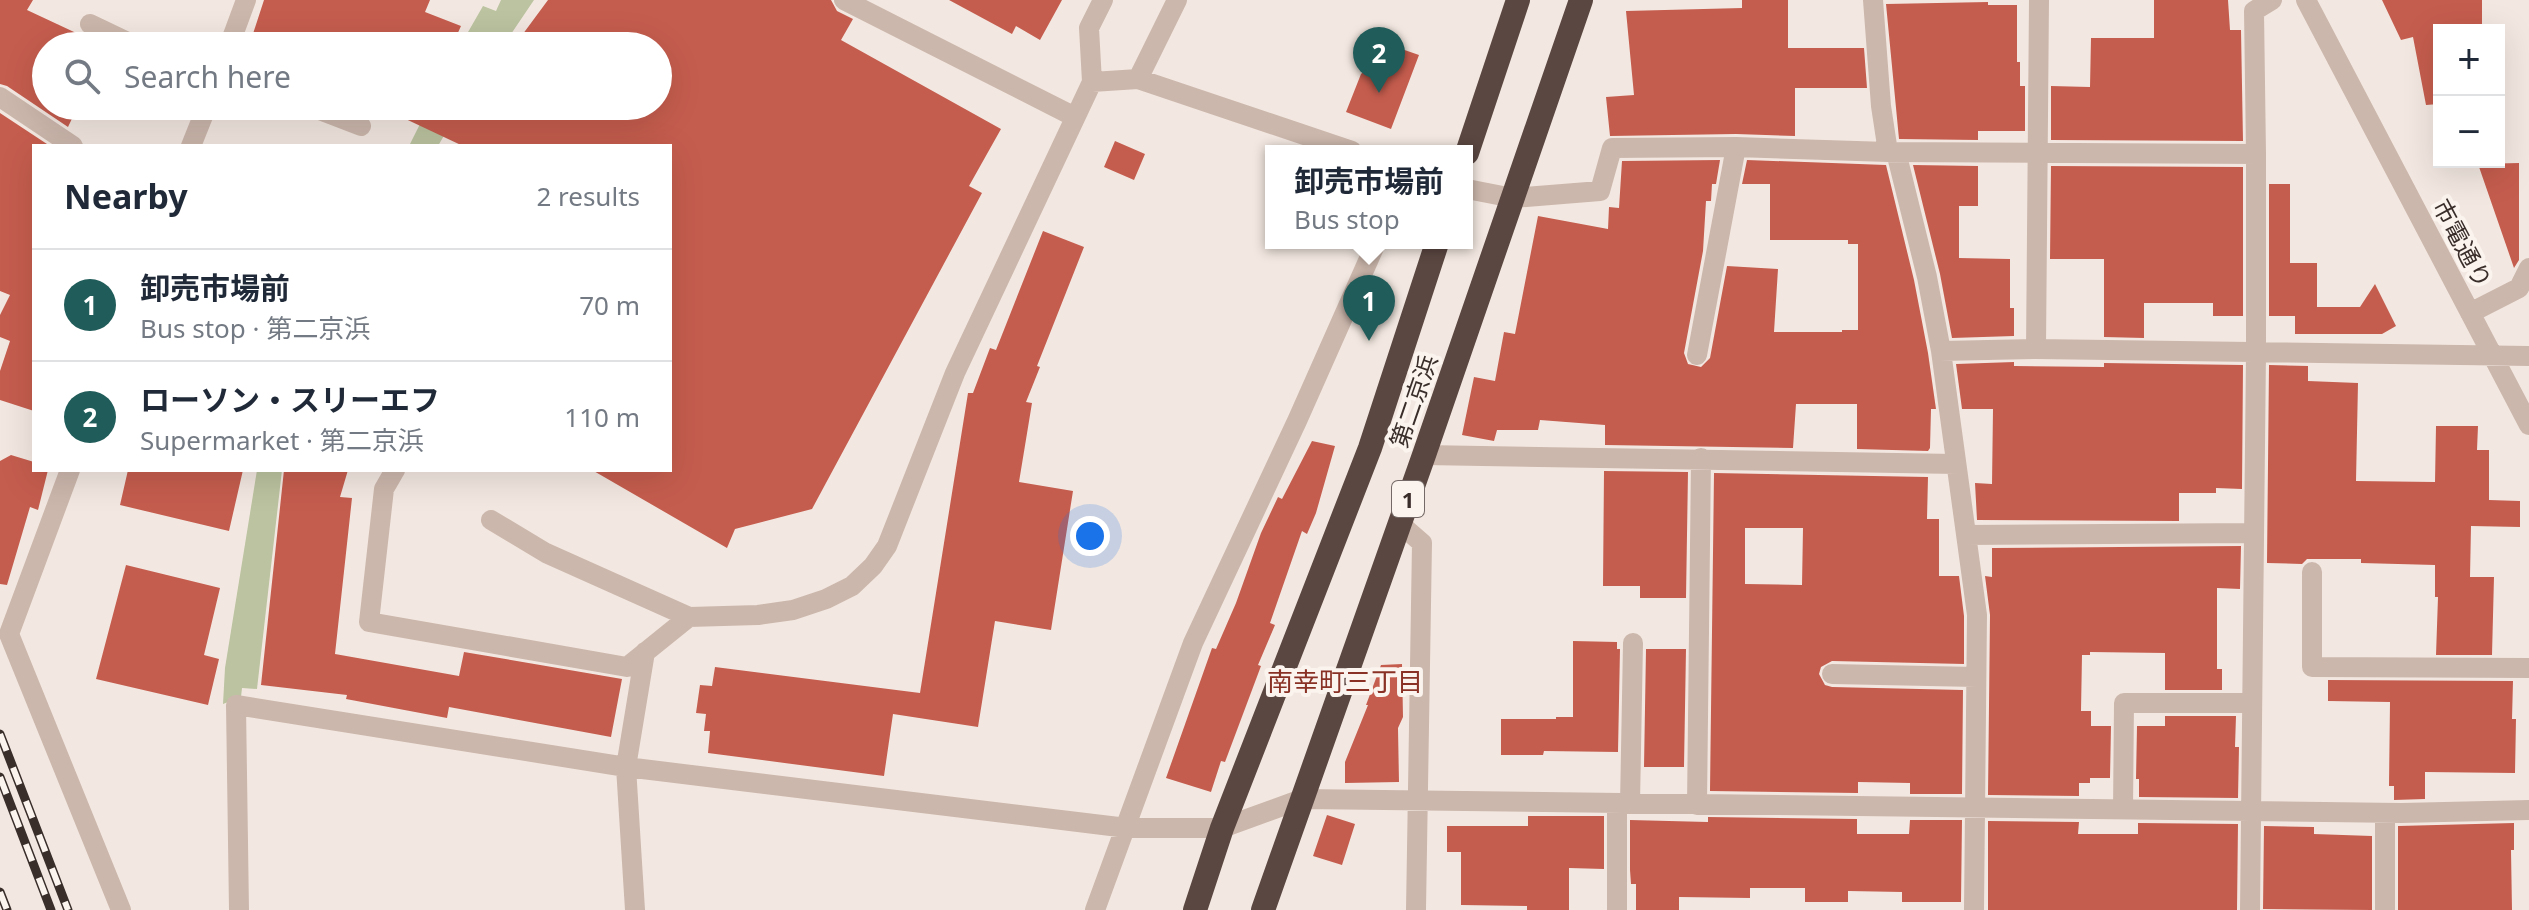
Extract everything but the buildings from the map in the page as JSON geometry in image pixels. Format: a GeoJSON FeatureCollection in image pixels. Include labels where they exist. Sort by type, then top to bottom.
{"type":"FeatureCollection","features":[{"type":"Feature","properties":{"kind":"highway"},"geometry":{"type":"LineString","coordinates":[[1470,145],[1518,0]]}},
{"type":"Feature","properties":{"kind":"highway","name":"第二京浜"},"geometry":{"type":"LineString","coordinates":[[1263,910],[1581,0]]}},
{"type":"Feature","properties":{"kind":"highway","name":"第二京浜"},"geometry":{"type":"LineString","coordinates":[[1195,910],[1222,828],[1370,448],[1435,249]]}},
{"type":"Feature","properties":{"kind":"street"},"geometry":{"type":"LineString","coordinates":[[234,32],[246,0]]}},
{"type":"Feature","properties":{"kind":"street"},"geometry":{"type":"LineString","coordinates":[[844,0],[1075,117]]}},
{"type":"Feature","properties":{"kind":"street"},"geometry":{"type":"LineString","coordinates":[[491,520],[546,553],[689,617],[758,615],[793,610],[852,586],[873,566],[887,546],[955,373],[1092,82],[1089,28],[1103,0]]}},
{"type":"Feature","properties":{"kind":"street"},"geometry":{"type":"LineString","coordinates":[[1138,79],[1177,0]]}},
{"type":"Feature","properties":{"kind":"street"},"geometry":{"type":"LineString","coordinates":[[1873,0],[1881,106],[1927,277],[1941,351],[1977,615],[1974,910]]}},
{"type":"Feature","properties":{"kind":"street"},"geometry":{"type":"LineString","coordinates":[[2036,349],[2039,0]]}},
{"type":"Feature","properties":{"kind":"street"},"geometry":{"type":"LineString","coordinates":[[2250,910],[2256,353],[2254,11],[2272,0]]}},
{"type":"Feature","properties":{"kind":"street","name":"市電通り"},"geometry":{"type":"LineString","coordinates":[[2306,0],[2529,425]]}},
{"type":"Feature","properties":{"kind":"street"},"geometry":{"type":"LineString","coordinates":[[90,24],[107,32]]}},
{"type":"Feature","properties":{"kind":"street"},"geometry":{"type":"LineString","coordinates":[[1092,82],[1138,79],[1334,145]]}},
{"type":"Feature","properties":{"kind":"street"},"geometry":{"type":"LineString","coordinates":[[0,97],[32,118]]}},
{"type":"Feature","properties":{"kind":"street"},"geometry":{"type":"LineString","coordinates":[[34,120],[70,144]]}},
{"type":"Feature","properties":{"kind":"street"},"geometry":{"type":"LineString","coordinates":[[192,144],[201,120]]}},
{"type":"Feature","properties":{"kind":"street"},"geometry":{"type":"LineString","coordinates":[[345,120],[361,126]]}},
{"type":"Feature","properties":{"kind":"street"},"geometry":{"type":"LineString","coordinates":[[1697,355],[1736,147]]}},
{"type":"Feature","properties":{"kind":"street"},"geometry":{"type":"LineString","coordinates":[[1473,190],[1513,198],[1600,191],[1612,148],[2256,154]]}},
{"type":"Feature","properties":{"kind":"street"},"geometry":{"type":"LineString","coordinates":[[1095,910],[1193,643],[1373,249]]}},
{"type":"Feature","properties":{"kind":"street"},"geometry":{"type":"LineString","coordinates":[[2470,313],[2519,288],[2529,268]]}},
{"type":"Feature","properties":{"kind":"street"},"geometry":{"type":"LineString","coordinates":[[1941,351],[2036,349],[2529,356]]}},
{"type":"Feature","properties":{"kind":"street"},"geometry":{"type":"LineString","coordinates":[[1424,455],[1956,464]]}},
{"type":"Feature","properties":{"kind":"street"},"geometry":{"type":"LineString","coordinates":[[1697,805],[1701,458]]}},
{"type":"Feature","properties":{"kind":"street"},"geometry":{"type":"LineString","coordinates":[[69,472],[9,634],[121,910]]}},
{"type":"Feature","properties":{"kind":"street"},"geometry":{"type":"LineString","coordinates":[[394,472],[384,489],[369,622],[627,667],[689,617]]}},
{"type":"Feature","properties":{"kind":"street"},"geometry":{"type":"LineString","coordinates":[[1399,523],[1422,543],[1416,910]]}},
{"type":"Feature","properties":{"kind":"street"},"geometry":{"type":"LineString","coordinates":[[1966,535],[2254,533]]}},
{"type":"Feature","properties":{"kind":"street"},"geometry":{"type":"LineString","coordinates":[[2312,572],[2312,667],[2529,668]]}},
{"type":"Feature","properties":{"kind":"street"},"geometry":{"type":"LineString","coordinates":[[1617,910],[1633,643]]}},
{"type":"Feature","properties":{"kind":"street"},"geometry":{"type":"LineString","coordinates":[[635,910],[626,767],[645,652]]}},
{"type":"Feature","properties":{"kind":"street"},"geometry":{"type":"LineString","coordinates":[[1832,674],[1976,677]]}},
{"type":"Feature","properties":{"kind":"street"},"geometry":{"type":"LineString","coordinates":[[2123,810],[2124,703],[2252,703]]}},
{"type":"Feature","properties":{"kind":"street"},"geometry":{"type":"LineString","coordinates":[[239,910],[236,705],[626,767],[1127,828],[1222,828],[1302,799],[2385,813],[2529,810]]}},
{"type":"Feature","properties":{"kind":"street"},"geometry":{"type":"LineString","coordinates":[[2385,813],[2385,910]]}},
{"type":"Feature","properties":{"kind":"green space"},"geometry":{"type":"Polygon","coordinates":[[[501,0],[534,0],[512,32],[468,32],[483,6],[496,11],[501,0]]]}},
{"type":"Feature","properties":{"kind":"green space"},"geometry":{"type":"Polygon","coordinates":[[[422,120],[453,120],[439,144],[410,144],[422,120]]]}},
{"type":"Feature","properties":{"kind":"green space"},"geometry":{"type":"Polygon","coordinates":[[[257,472],[282,472],[257,689],[242,688],[241,697],[223,704],[225,668],[257,472]]]}},
{"type":"Feature","properties":{"kind":"railway"},"geometry":{"type":"LineString","coordinates":[[0,734],[68,910]]}},
{"type":"Feature","properties":{"kind":"railway"},"geometry":{"type":"LineString","coordinates":[[0,777],[51,910]]}},
{"type":"Feature","properties":{"kind":"railway"},"geometry":{"type":"LineString","coordinates":[[0,892],[7,910]]}},
{"type":"Feature","properties":{"kind":"place","name":"ローソン・スリーエフ"},"geometry":{"type":"Point","coordinates":[1379,93]}},
{"type":"Feature","properties":{"kind":"place","name":"卸売市場前"},"geometry":{"type":"Point","coordinates":[1369,341]}},
{"type":"Feature","properties":{"kind":"district","name":"南幸町三丁目"},"geometry":{"type":"Point","coordinates":[1345,681]}}]}
